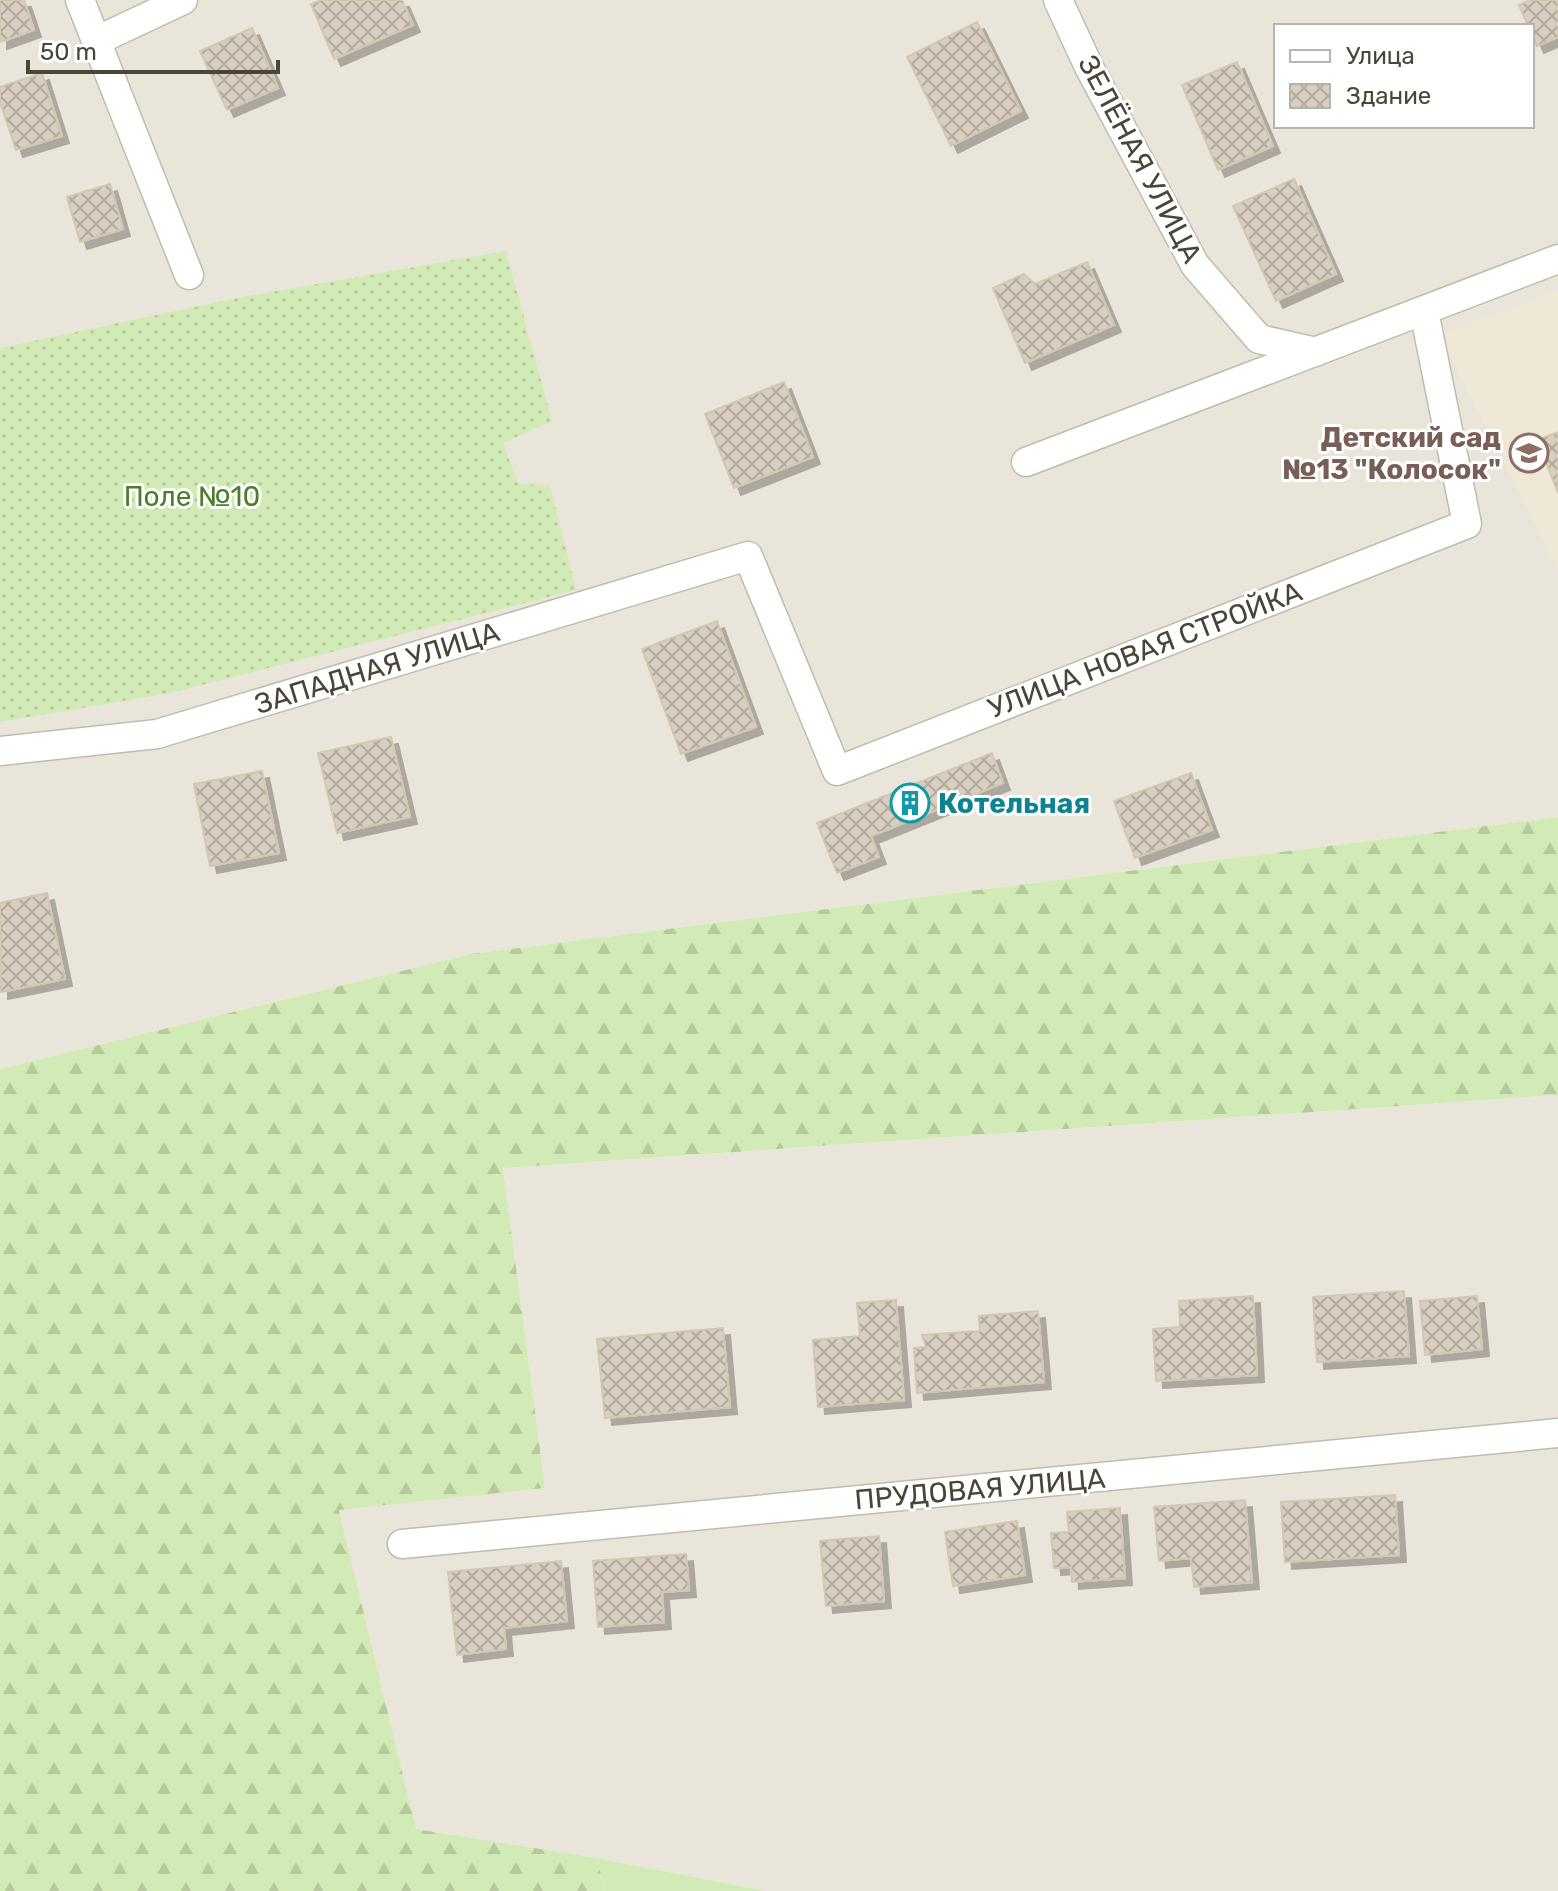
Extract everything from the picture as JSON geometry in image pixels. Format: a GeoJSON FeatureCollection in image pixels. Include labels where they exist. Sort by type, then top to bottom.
{"type":"FeatureCollection","features":[{"type":"Feature","properties":{"kind":"street"},"geometry":{"type":"LineString","coordinates":[[80,0],[189,275]]}},
{"type":"Feature","properties":{"kind":"street"},"geometry":{"type":"LineString","coordinates":[[96,41],[183,0]]}},
{"type":"Feature","properties":{"kind":"street","name":"ЗЕЛЁНАЯ УЛИЦА"},"geometry":{"type":"LineString","coordinates":[[1058,0],[1089,67],[1195,265],[1259,339],[1316,352]]}},
{"type":"Feature","properties":{"kind":"street"},"geometry":{"type":"LineString","coordinates":[[1026,462],[1558,259]]}},
{"type":"Feature","properties":{"kind":"street","name":"УЛИЦА НОВАЯ СТРОЙКА"},"geometry":{"type":"LineString","coordinates":[[748,556],[837,771],[1467,524],[1424,311]]}},
{"type":"Feature","properties":{"kind":"street","name":"ЗАПАДНАЯ УЛИЦА"},"geometry":{"type":"LineString","coordinates":[[0,751],[157,734],[748,556]]}},
{"type":"Feature","properties":{"kind":"street","name":"ПРУДОВАЯ УЛИЦА"},"geometry":{"type":"LineString","coordinates":[[402,1544],[1558,1433]]}},
{"type":"Feature","properties":{"kind":"shaded area"},"geometry":{"type":"Polygon","coordinates":[[[0,0],[1558,0],[1558,817],[471,954],[0,1069],[0,0]]]}},
{"type":"Feature","properties":{"kind":"shaded area","name":"Детский сад №13 \"Колосок\""},"geometry":{"type":"Polygon","coordinates":[[[1558,291],[1558,569],[1440,336],[1558,291]]]}},
{"type":"Feature","properties":{"kind":"shaded area"},"geometry":{"type":"Polygon","coordinates":[[[1558,1095],[1558,1891],[765,1891],[597,1858],[416,1829],[339,1509],[545,1488],[503,1168],[1558,1095]]]}},
{"type":"Feature","properties":{"kind":"green space","name":"Поле №10"},"geometry":{"type":"Polygon","coordinates":[[[506,251],[552,421],[503,443],[518,483],[550,486],[576,590],[170,693],[0,722],[0,348],[242,297],[506,251]]]}},
{"type":"Feature","properties":{"kind":"green space"},"geometry":{"type":"Polygon","coordinates":[[[1558,817],[1558,1095],[503,1168],[545,1488],[339,1510],[416,1829],[597,1858],[605,1891],[0,1891],[0,1069],[471,954],[1558,817]]]}},
{"type":"Feature","properties":{"kind":"green space"},"geometry":{"type":"Polygon","coordinates":[[[597,1858],[765,1891],[605,1891],[597,1858]]]}},
{"type":"Feature","properties":{"kind":"building"},"geometry":{"type":"Polygon","coordinates":[[[0,0],[24,0],[34,30],[0,42],[0,0]]]}},
{"type":"Feature","properties":{"kind":"building"},"geometry":{"type":"Polygon","coordinates":[[[321,0],[402,0],[413,25],[334,59],[311,4],[321,0]]]}},
{"type":"Feature","properties":{"kind":"building"},"geometry":{"type":"Polygon","coordinates":[[[1530,0],[1558,0],[1558,37],[1537,46],[1534,24],[1527,24],[1519,5],[1530,0]]]}},
{"type":"Feature","properties":{"kind":"building"},"geometry":{"type":"Polygon","coordinates":[[[977,22],[1021,111],[951,146],[907,57],[977,22]]]}},
{"type":"Feature","properties":{"kind":"building"},"geometry":{"type":"Polygon","coordinates":[[[252,28],[278,88],[227,110],[200,51],[252,28]]]}},
{"type":"Feature","properties":{"kind":"building"},"geometry":{"type":"Polygon","coordinates":[[[1237,62],[1273,146],[1218,170],[1182,85],[1237,62]]]}},
{"type":"Feature","properties":{"kind":"building"},"geometry":{"type":"Polygon","coordinates":[[[42,73],[62,136],[16,150],[0,102],[0,87],[42,73]]]}},
{"type":"Feature","properties":{"kind":"building"},"geometry":{"type":"Polygon","coordinates":[[[1294,179],[1336,274],[1276,301],[1233,206],[1294,179]]]}},
{"type":"Feature","properties":{"kind":"building"},"geometry":{"type":"Polygon","coordinates":[[[110,184],[123,229],[80,242],[67,197],[110,184]]]}},
{"type":"Feature","properties":{"kind":"building"},"geometry":{"type":"Polygon","coordinates":[[[1087,262],[1114,325],[1025,363],[993,288],[1024,274],[1035,284],[1087,262]]]}},
{"type":"Feature","properties":{"kind":"building"},"geometry":{"type":"Polygon","coordinates":[[[784,382],[813,457],[734,488],[705,414],[784,382]]]}},
{"type":"Feature","properties":{"kind":"building","name":"Детский сад №13 \"Колосок\""},"geometry":{"type":"Polygon","coordinates":[[[1558,432],[1558,493],[1537,440],[1558,432]]]}},
{"type":"Feature","properties":{"kind":"building"},"geometry":{"type":"Polygon","coordinates":[[[717,621],[756,727],[681,754],[642,649],[717,621]]]}},
{"type":"Feature","properties":{"kind":"building"},"geometry":{"type":"Polygon","coordinates":[[[391,737],[410,817],[337,833],[318,753],[391,737]]]}},
{"type":"Feature","properties":{"kind":"building","name":"Котельная"},"geometry":{"type":"Polygon","coordinates":[[[992,753],[1003,783],[871,836],[879,857],[837,873],[817,823],[992,753]]]}},
{"type":"Feature","properties":{"kind":"building"},"geometry":{"type":"Polygon","coordinates":[[[262,771],[279,853],[210,866],[194,784],[262,771]]]}},
{"type":"Feature","properties":{"kind":"building"},"geometry":{"type":"Polygon","coordinates":[[[1191,773],[1212,830],[1135,858],[1114,801],[1191,773]]]}},
{"type":"Feature","properties":{"kind":"building"},"geometry":{"type":"Polygon","coordinates":[[[47,893],[65,979],[1,992],[0,903],[47,893]]]}},
{"type":"Feature","properties":{"kind":"building"},"geometry":{"type":"Polygon","coordinates":[[[1404,1291],[1409,1356],[1317,1362],[1313,1297],[1404,1291]]]}},
{"type":"Feature","properties":{"kind":"building"},"geometry":{"type":"Polygon","coordinates":[[[1253,1296],[1257,1375],[1156,1381],[1153,1329],[1180,1327],[1179,1301],[1253,1296]]]}},
{"type":"Feature","properties":{"kind":"building"},"geometry":{"type":"Polygon","coordinates":[[[1477,1296],[1482,1349],[1425,1355],[1420,1301],[1477,1296]]]}},
{"type":"Feature","properties":{"kind":"building"},"geometry":{"type":"Polygon","coordinates":[[[896,1300],[904,1400],[818,1407],[813,1340],[860,1336],[857,1303],[896,1300]]]}},
{"type":"Feature","properties":{"kind":"building"},"geometry":{"type":"Polygon","coordinates":[[[1038,1311],[1044,1382],[917,1393],[914,1348],[926,1347],[922,1335],[980,1331],[979,1316],[1038,1311]]]}},
{"type":"Feature","properties":{"kind":"building"},"geometry":{"type":"Polygon","coordinates":[[[723,1328],[730,1407],[605,1418],[597,1339],[723,1328]]]}},
{"type":"Feature","properties":{"kind":"building"},"geometry":{"type":"Polygon","coordinates":[[[1395,1495],[1399,1555],[1285,1562],[1281,1502],[1395,1495]]]}},
{"type":"Feature","properties":{"kind":"building"},"geometry":{"type":"Polygon","coordinates":[[[1245,1500],[1252,1582],[1194,1587],[1191,1558],[1159,1561],[1154,1507],[1245,1500]]]}},
{"type":"Feature","properties":{"kind":"building"},"geometry":{"type":"Polygon","coordinates":[[[1120,1508],[1125,1578],[1072,1582],[1071,1567],[1054,1568],[1051,1533],[1069,1532],[1067,1512],[1120,1508]]]}},
{"type":"Feature","properties":{"kind":"building"},"geometry":{"type":"Polygon","coordinates":[[[1017,1521],[1025,1575],[953,1586],[945,1532],[1017,1521]]]}},
{"type":"Feature","properties":{"kind":"building"},"geometry":{"type":"Polygon","coordinates":[[[879,1536],[884,1601],[826,1606],[820,1541],[879,1536]]]}},
{"type":"Feature","properties":{"kind":"building"},"geometry":{"type":"Polygon","coordinates":[[[686,1554],[689,1590],[662,1592],[664,1622],[598,1627],[593,1561],[686,1554]]]}},
{"type":"Feature","properties":{"kind":"building"},"geometry":{"type":"Polygon","coordinates":[[[561,1561],[567,1621],[504,1628],[506,1649],[457,1655],[448,1572],[561,1561]]]}},
{"type":"Feature","properties":{"kind":"place","name":"Детский сад №13 \"Колосок\""},"geometry":{"type":"Point","coordinates":[1529,453]}},
{"type":"Feature","properties":{"kind":"place","name":"Котельная"},"geometry":{"type":"Point","coordinates":[910,803]}}]}
